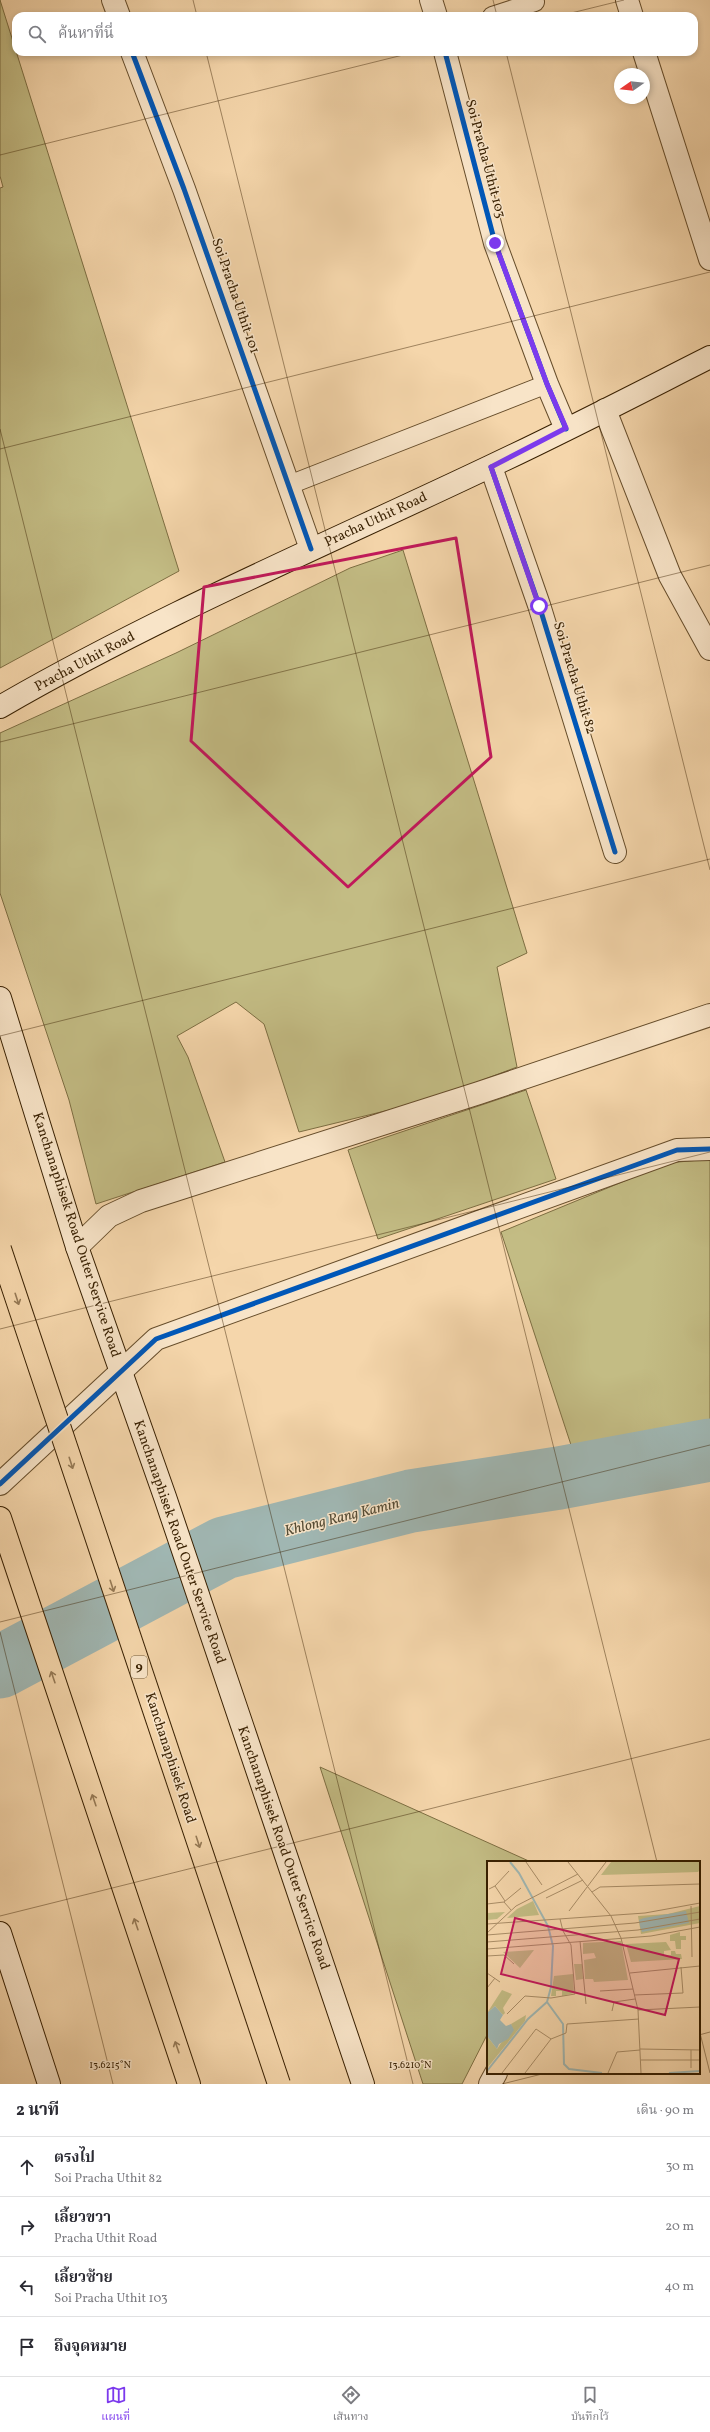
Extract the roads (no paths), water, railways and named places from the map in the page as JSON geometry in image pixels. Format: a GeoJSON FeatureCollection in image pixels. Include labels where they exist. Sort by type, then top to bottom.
{"type":"FeatureCollection","features":[{"type":"Feature","properties":{"kind":"highway","name":"Kanchanaphisek Road"},"geometry":{"type":"LineString","coordinates":[[0,1249],[279,2084]]}},
{"type":"Feature","properties":{"kind":"highway"},"geometry":{"type":"LineString","coordinates":[[0,1518],[189,2084]]}},
{"type":"Feature","properties":{"kind":"street"},"geometry":{"type":"LineString","coordinates":[[113,0],[118,12]]}},
{"type":"Feature","properties":{"kind":"street"},"geometry":{"type":"LineString","coordinates":[[431,0],[435,12]]}},
{"type":"Feature","properties":{"kind":"street"},"geometry":{"type":"LineString","coordinates":[[628,0],[631,12]]}},
{"type":"Feature","properties":{"kind":"street","name":"Soi Pracha Uthit 101"},"geometry":{"type":"LineString","coordinates":[[134,56],[184,189],[311,549]]}},
{"type":"Feature","properties":{"kind":"street","name":"Soi Pracha Uthit 103"},"geometry":{"type":"LineString","coordinates":[[446,56],[495,243],[547,384],[566,428]]}},
{"type":"Feature","properties":{"kind":"street"},"geometry":{"type":"LineString","coordinates":[[645,56],[710,259]]}},
{"type":"Feature","properties":{"kind":"street","name":"Pracha Uthit Road"},"geometry":{"type":"LineString","coordinates":[[0,707],[95,655],[311,549],[491,467],[710,357]]}},
{"type":"Feature","properties":{"kind":"street"},"geometry":{"type":"LineString","coordinates":[[605,410],[670,576],[710,649]]}},
{"type":"Feature","properties":{"kind":"street","name":"Soi Pracha Uthit 82"},"geometry":{"type":"LineString","coordinates":[[491,467],[539,606],[615,852]]}},
{"type":"Feature","properties":{"kind":"street","name":"Kanchanaphisek Road Outer Service Road"},"geometry":{"type":"LineString","coordinates":[[0,998],[77,1247],[165,1497],[363,2084]]}},
{"type":"Feature","properties":{"kind":"street"},"geometry":{"type":"LineString","coordinates":[[77,1247],[109,1216],[141,1201],[479,1093],[710,1015]]}},
{"type":"Feature","properties":{"kind":"street"},"geometry":{"type":"LineString","coordinates":[[0,1484],[156,1339],[677,1150],[710,1149]]}},
{"type":"Feature","properties":{"kind":"street"},"geometry":{"type":"LineString","coordinates":[[0,1933],[49,2084]]}},
{"type":"Feature","properties":{"kind":"street"},"geometry":{"type":"LineString","coordinates":[[490,2084],[495,2074]]}},
{"type":"Feature","properties":{"kind":"lane"},"geometry":{"type":"LineString","coordinates":[[505,12],[536,2]]}},
{"type":"Feature","properties":{"kind":"lane"},"geometry":{"type":"LineString","coordinates":[[289,485],[547,384]]}},
{"type":"Feature","properties":{"kind":"waterway","name":"Khlong Rang Kamin"},"geometry":{"type":"LineString","coordinates":[[0,1667],[224,1548],[411,1501],[559,1478],[710,1450]]}}]}
